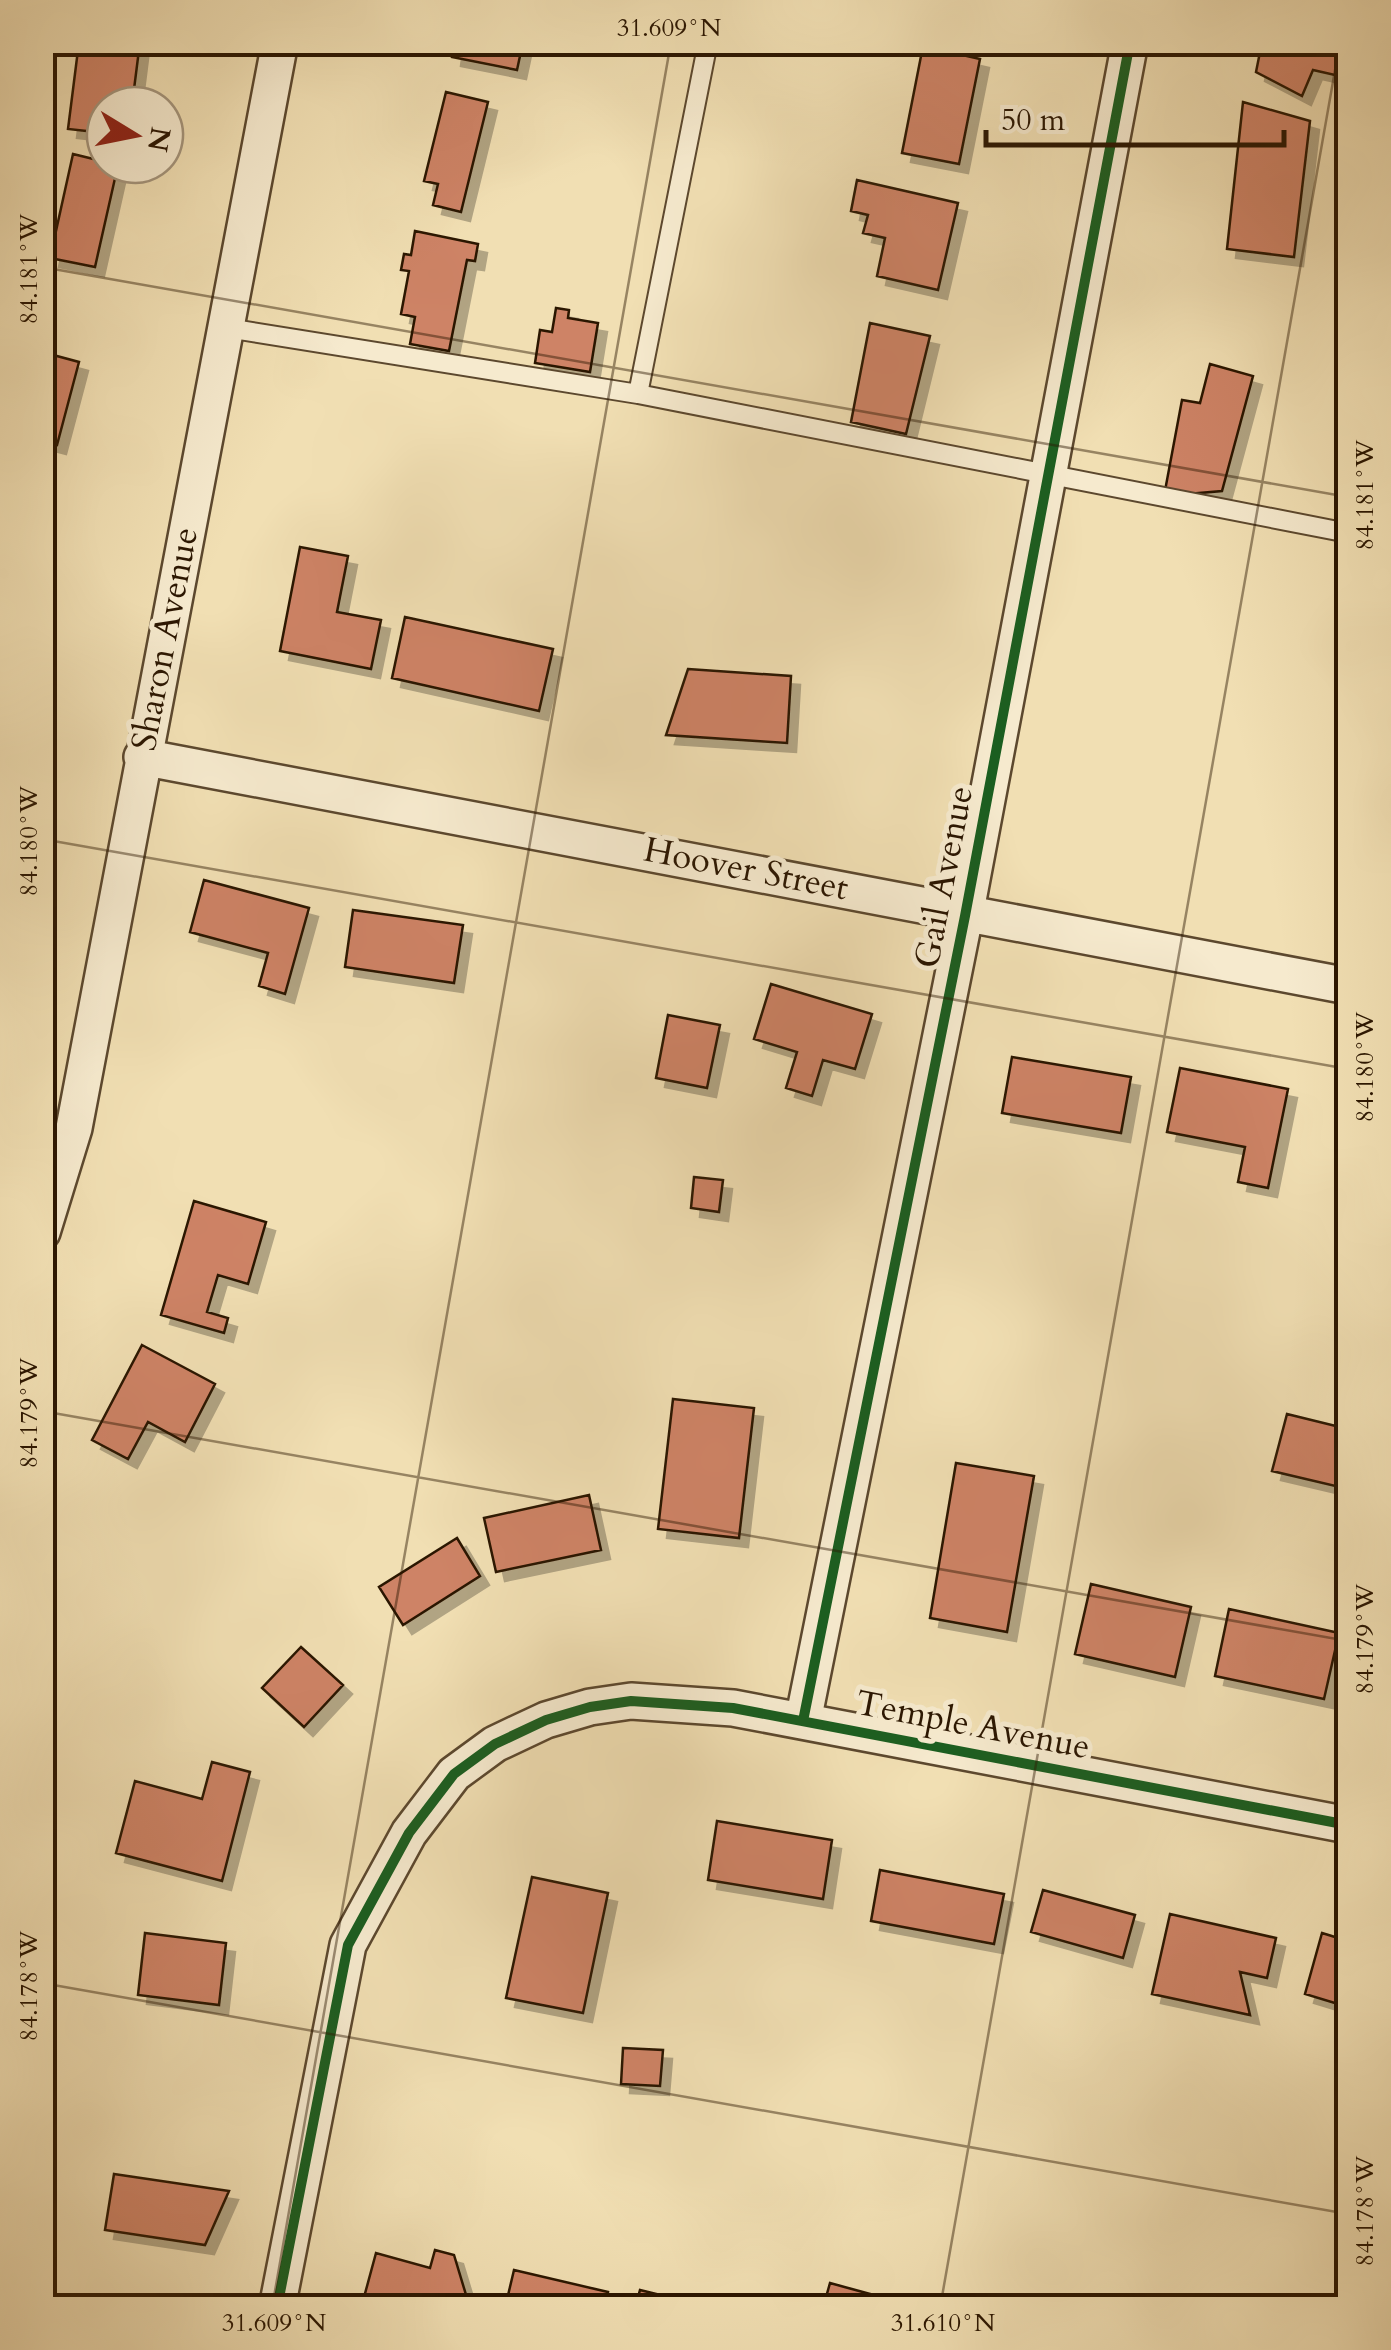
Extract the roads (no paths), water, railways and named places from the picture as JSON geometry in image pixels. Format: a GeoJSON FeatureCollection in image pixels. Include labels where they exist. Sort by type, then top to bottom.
{"type":"FeatureCollection","features":[{"type":"Feature","properties":{"kind":"street","name":"Sharon Avenue"},"geometry":{"type":"LineString","coordinates":[[42,1232],[74,1128],[280,42]]}},
{"type":"Feature","properties":{"kind":"street","name":"Gail Avenue"},"geometry":{"type":"LineString","coordinates":[[803,1721],[965,916],[1130,42]]}},
{"type":"Feature","properties":{"kind":"street","name":"Hoover Street"},"geometry":{"type":"LineString","coordinates":[[142,757],[1348,986]]}},
{"type":"Feature","properties":{"kind":"street","name":"Temple Avenue"},"geometry":{"type":"LineString","coordinates":[[277,2308],[348,1944],[409,1833],[454,1774],[495,1744],[546,1720],[590,1707],[631,1701],[733,1708],[1348,1825]]}},
{"type":"Feature","properties":{"kind":"lane"},"geometry":{"type":"LineString","coordinates":[[638,394],[708,42]]}},
{"type":"Feature","properties":{"kind":"lane"},"geometry":{"type":"LineString","coordinates":[[227,328],[638,394],[1348,533]]}}]}
